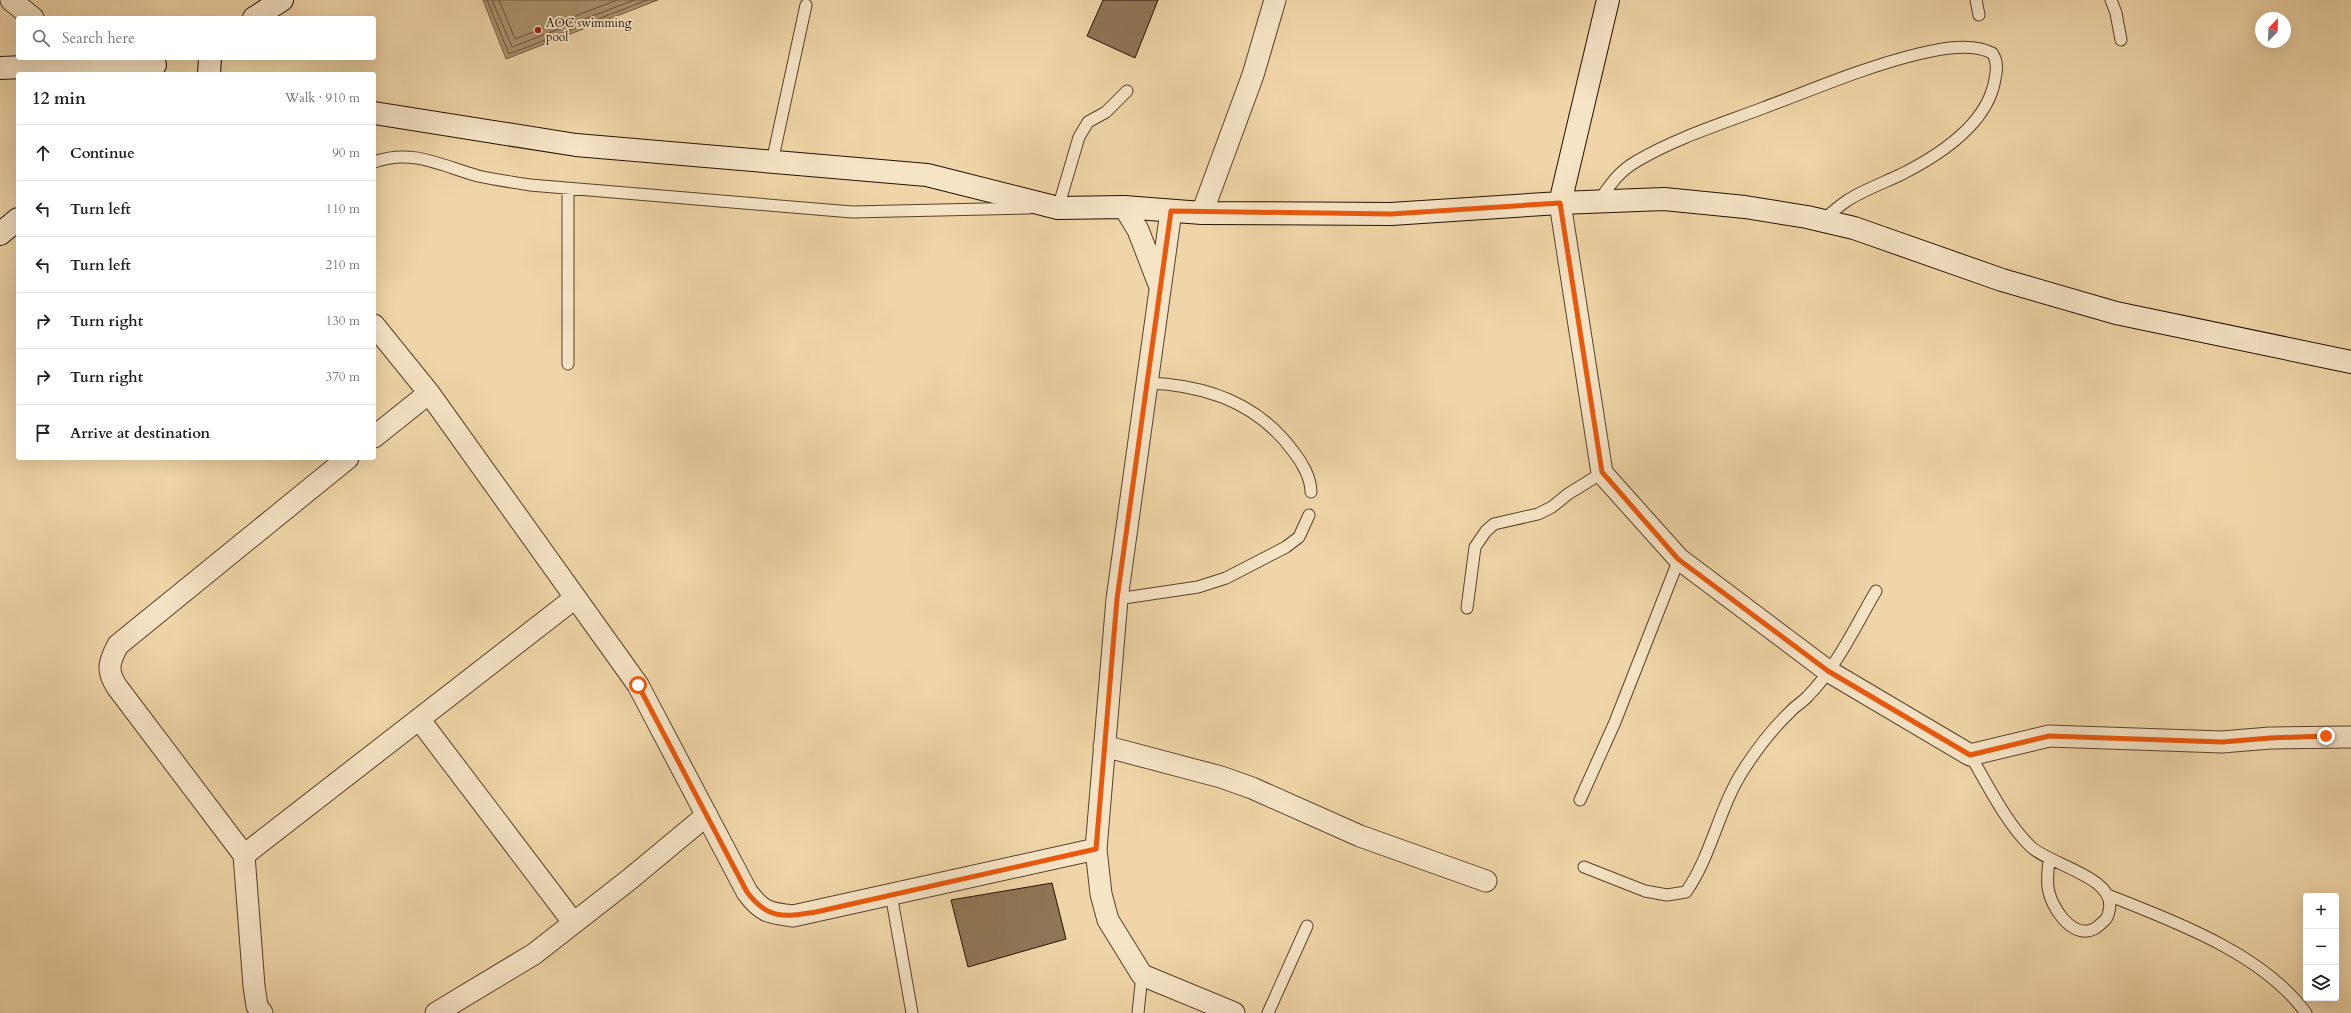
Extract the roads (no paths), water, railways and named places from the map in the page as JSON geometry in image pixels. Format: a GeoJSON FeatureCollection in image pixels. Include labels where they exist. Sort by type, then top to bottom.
{"type":"FeatureCollection","features":[{"type":"Feature","properties":{"kind":"street"},"geometry":{"type":"LineString","coordinates":[[11,0],[31,16]]}},
{"type":"Feature","properties":{"kind":"street"},"geometry":{"type":"LineString","coordinates":[[257,16],[282,0]]}},
{"type":"Feature","properties":{"kind":"street"},"geometry":{"type":"LineString","coordinates":[[1202,213],[1252,75],[1275,0]]}},
{"type":"Feature","properties":{"kind":"street"},"geometry":{"type":"LineString","coordinates":[[1608,0],[1560,203],[1602,472],[1678,559],[1828,671],[1970,755],[2049,736],[2222,742],[2270,738],[2351,737]]}},
{"type":"Feature","properties":{"kind":"street"},"geometry":{"type":"LineString","coordinates":[[209,72],[210,60]]}},
{"type":"Feature","properties":{"kind":"street"},"geometry":{"type":"LineString","coordinates":[[0,68],[84,62],[156,66]]}},
{"type":"Feature","properties":{"kind":"street"},"geometry":{"type":"LineString","coordinates":[[376,113],[576,145],[927,175],[1058,208],[1124,207],[1202,213],[1391,214],[1560,203],[1664,199],[1745,207],[1854,228],[2002,280],[2116,312],[2351,362]]}},
{"type":"Feature","properties":{"kind":"street"},"geometry":{"type":"LineString","coordinates":[[1124,207],[1138,230],[1161,288]]}},
{"type":"Feature","properties":{"kind":"street"},"geometry":{"type":"LineString","coordinates":[[1171,211],[1117,599],[1096,849],[1101,894],[1108,920],[1142,975],[1234,1013]]}},
{"type":"Feature","properties":{"kind":"street"},"geometry":{"type":"LineString","coordinates":[[0,234],[16,222]]}},
{"type":"Feature","properties":{"kind":"street"},"geometry":{"type":"LineString","coordinates":[[376,327],[429,393],[638,685],[747,892],[758,906],[770,913],[793,916],[1096,849]]}},
{"type":"Feature","properties":{"kind":"street"},"geometry":{"type":"LineString","coordinates":[[376,435],[429,393]]}},
{"type":"Feature","properties":{"kind":"street"},"geometry":{"type":"LineString","coordinates":[[262,1013],[257,1006],[254,986],[244,855],[117,687],[109,674],[111,658],[118,645],[346,460]]}},
{"type":"Feature","properties":{"kind":"street"},"geometry":{"type":"LineString","coordinates":[[244,855],[575,598]]}},
{"type":"Feature","properties":{"kind":"street"},"geometry":{"type":"LineString","coordinates":[[419,719],[573,922]]}},
{"type":"Feature","properties":{"kind":"street"},"geometry":{"type":"LineString","coordinates":[[1104,746],[1221,777],[1252,788],[1360,836],[1486,881]]}},
{"type":"Feature","properties":{"kind":"street"},"geometry":{"type":"LineString","coordinates":[[437,1012],[534,954],[573,922],[630,879],[707,814]]}},
{"type":"Feature","properties":{"kind":"lane"},"geometry":{"type":"LineString","coordinates":[[1976,0],[1979,15]]}},
{"type":"Feature","properties":{"kind":"lane"},"geometry":{"type":"LineString","coordinates":[[2111,0],[2116,13],[2121,40]]}},
{"type":"Feature","properties":{"kind":"lane"},"geometry":{"type":"LineString","coordinates":[[772,162],[806,5]]}},
{"type":"Feature","properties":{"kind":"lane"},"geometry":{"type":"LineString","coordinates":[[1598,202],[1618,173],[1638,160],[1690,136],[1806,92],[1918,54],[1948,49],[1978,48],[1992,53],[1997,70],[1994,88],[1987,107],[1974,123],[1928,159],[1849,200],[1821,221]]}},
{"type":"Feature","properties":{"kind":"lane"},"geometry":{"type":"LineString","coordinates":[[376,161],[388,157],[406,155],[480,176],[530,185],[852,212],[1058,208],[1078,137],[1088,122],[1106,112],[1128,91]]}},
{"type":"Feature","properties":{"kind":"lane"},"geometry":{"type":"LineString","coordinates":[[568,189],[568,364]]}},
{"type":"Feature","properties":{"kind":"lane"},"geometry":{"type":"LineString","coordinates":[[1148,383],[1192,387],[1215,393],[1236,402],[1258,415],[1285,440],[1299,458],[1309,479],[1311,492]]}},
{"type":"Feature","properties":{"kind":"lane"},"geometry":{"type":"LineString","coordinates":[[1467,608],[1475,547],[1486,531],[1494,524],[1538,514],[1552,507],[1568,494],[1602,472]]}},
{"type":"Feature","properties":{"kind":"lane"},"geometry":{"type":"LineString","coordinates":[[1117,599],[1198,587],[1226,578],[1286,547],[1299,537],[1309,515]]}},
{"type":"Feature","properties":{"kind":"lane"},"geometry":{"type":"LineString","coordinates":[[1580,800],[1615,722],[1678,559]]}},
{"type":"Feature","properties":{"kind":"lane"},"geometry":{"type":"LineString","coordinates":[[1584,867],[1645,891],[1666,895],[1686,892],[1694,880],[1710,845],[1726,799],[1744,768],[1790,711],[1808,696],[1828,671],[1876,591]]}},
{"type":"Feature","properties":{"kind":"lane"},"geometry":{"type":"LineString","coordinates":[[1970,755],[2003,811],[2030,846],[2049,860],[2097,882],[2108,895],[2111,906],[2107,919],[2094,929],[2081,930],[2068,924],[2057,911],[2048,888],[2049,860]]}},
{"type":"Feature","properties":{"kind":"lane"},"geometry":{"type":"LineString","coordinates":[[891,894],[912,1013]]}},
{"type":"Feature","properties":{"kind":"lane"},"geometry":{"type":"LineString","coordinates":[[2108,895],[2184,927],[2253,964],[2279,982],[2306,1013]]}},
{"type":"Feature","properties":{"kind":"lane"},"geometry":{"type":"LineString","coordinates":[[1268,1013],[1307,926]]}},
{"type":"Feature","properties":{"kind":"lane"},"geometry":{"type":"LineString","coordinates":[[1138,1013],[1142,975]]}},
{"type":"Feature","properties":{"kind":"water","name":"AOC swimming pool"},"geometry":{"type":"Polygon","coordinates":[[[483,0],[658,0],[506,59],[483,0]]]}},
{"type":"Feature","properties":{"kind":"place","name":"AOC swimming pool"},"geometry":{"type":"Point","coordinates":[538,30]}}]}
